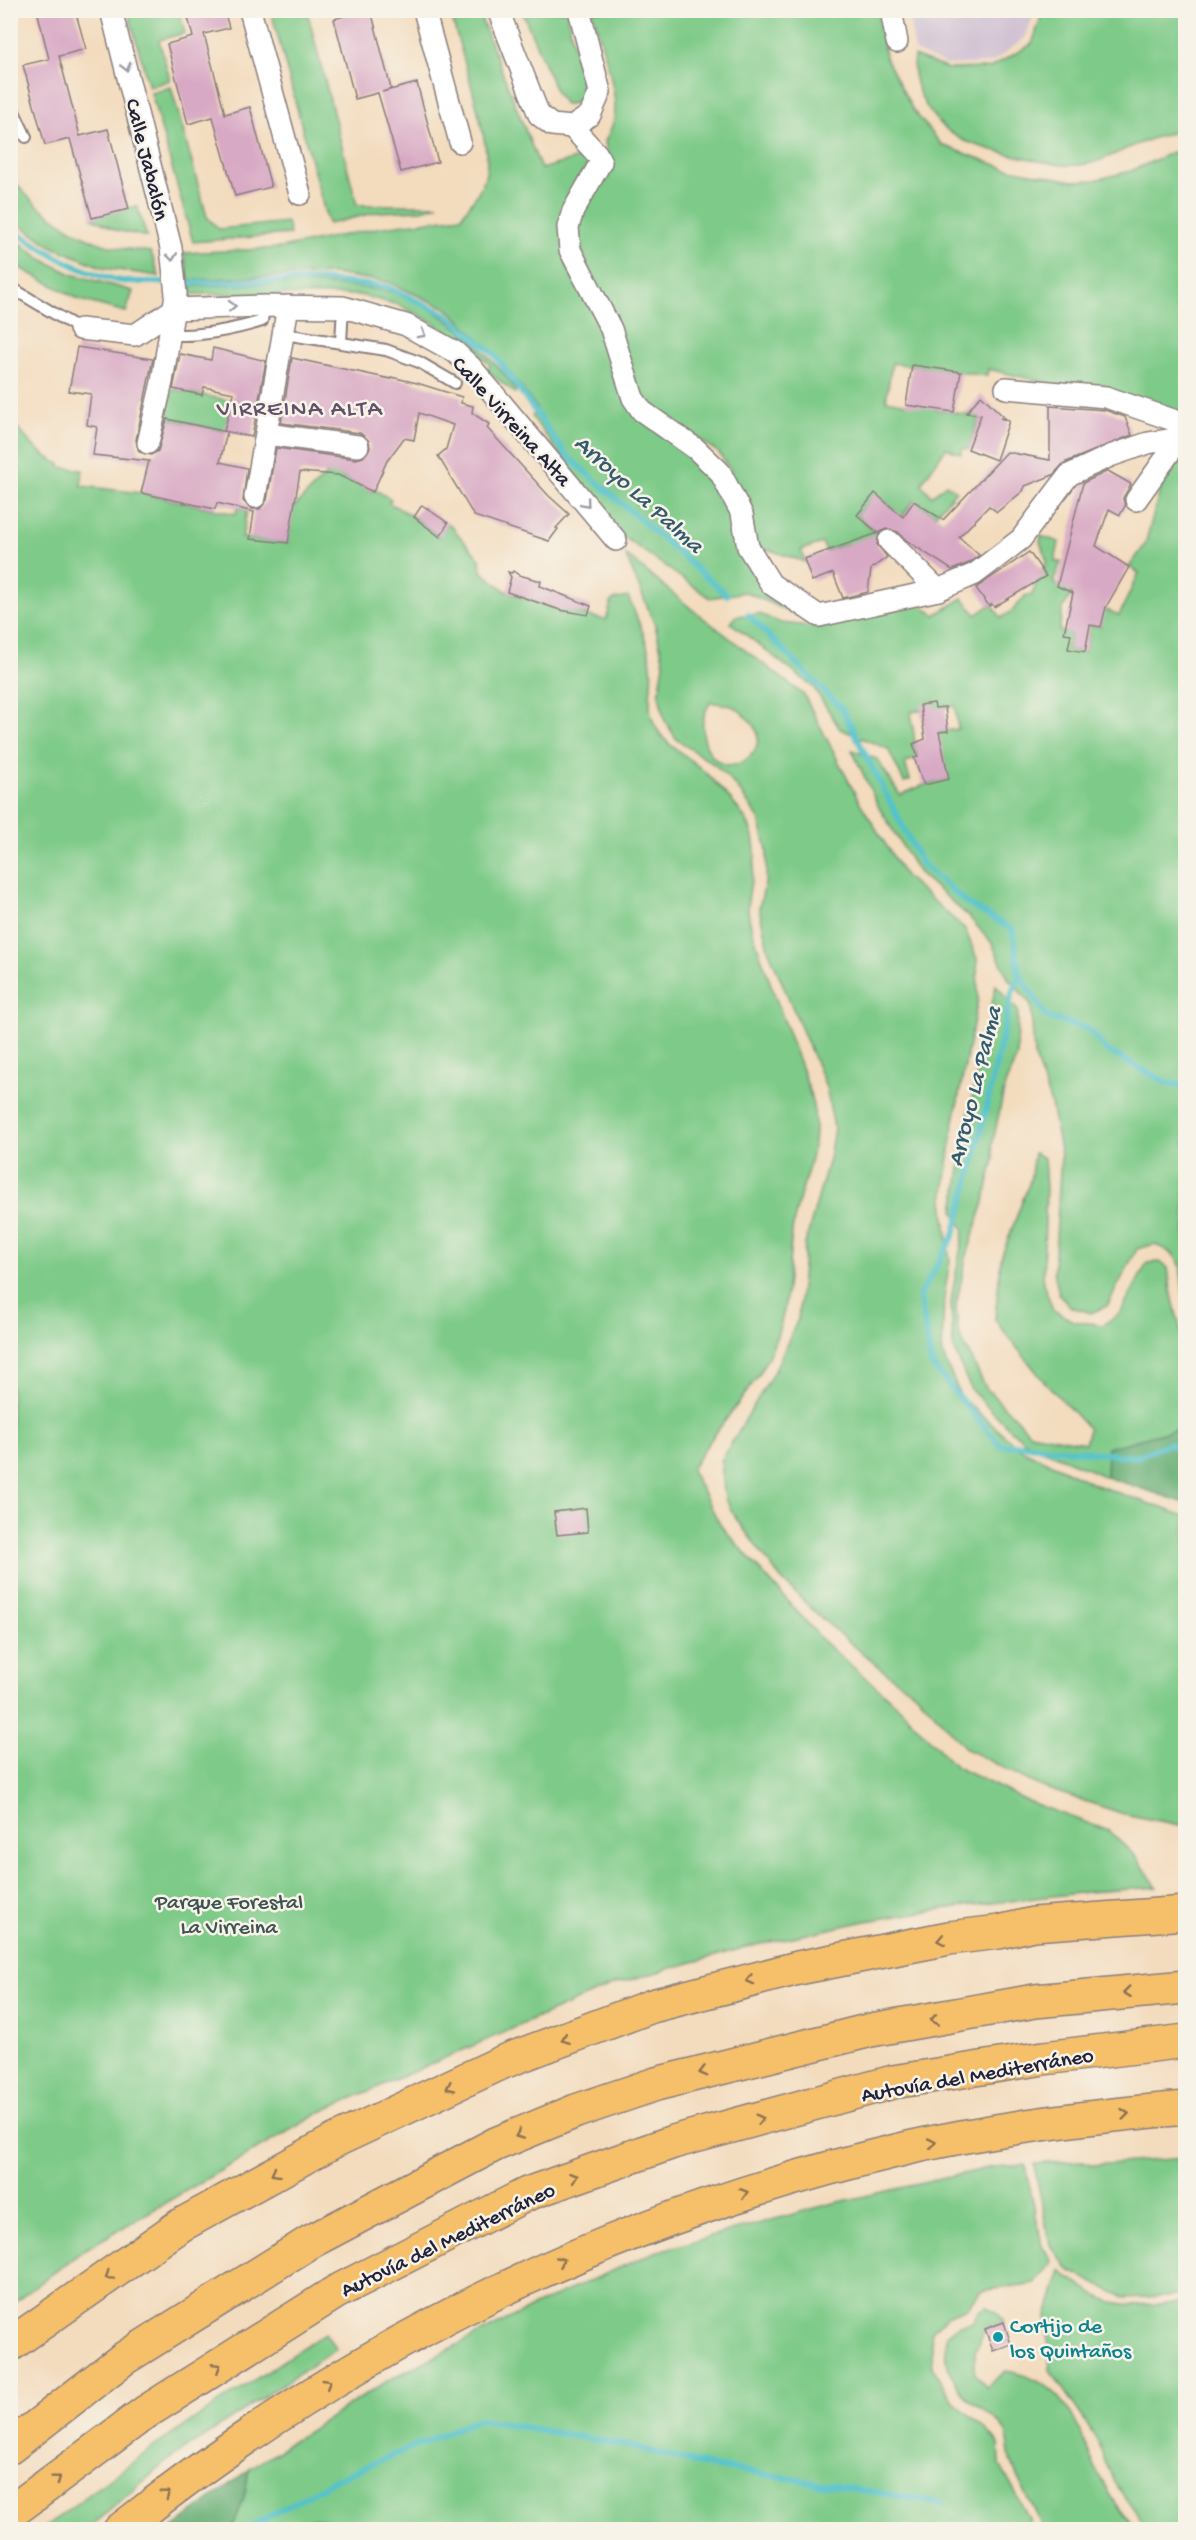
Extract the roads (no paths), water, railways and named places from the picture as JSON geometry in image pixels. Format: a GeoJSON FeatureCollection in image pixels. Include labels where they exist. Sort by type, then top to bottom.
{"type":"FeatureCollection","features":[{"type":"Feature","properties":{"kind":"highway"},"geometry":{"type":"LineString","coordinates":[[10,2345],[181,2225],[334,2141],[503,2062],[652,2006],[742,1982],[949,1938],[999,1932],[1033,1924],[1185,1913]]}},
{"type":"Feature","properties":{"kind":"highway"},"geometry":{"type":"LineString","coordinates":[[999,1932],[1185,1924]]}},
{"type":"Feature","properties":{"kind":"highway"},"geometry":{"type":"LineString","coordinates":[[10,2446],[123,2359],[310,2242],[496,2144],[576,2111],[656,2084],[871,2030],[1035,2001],[1185,1987]]}},
{"type":"Feature","properties":{"kind":"highway","name":"Autovía del Mediterráneo"},"geometry":{"type":"LineString","coordinates":[[10,2513],[146,2412],[336,2292],[527,2194],[673,2142],[893,2082],[1044,2058],[1185,2041]]}},
{"type":"Feature","properties":{"kind":"highway"},"geometry":{"type":"LineString","coordinates":[[120,2529],[225,2450],[323,2385],[395,2343],[498,2290],[594,2247],[699,2208],[801,2175],[910,2147],[1016,2128],[1126,2113],[1185,2108]]}},
{"type":"Feature","properties":{"kind":"street","name":"Calle Jabalón"},"geometry":{"type":"LineString","coordinates":[[111,10],[171,248],[176,294],[162,382],[148,443]]}},
{"type":"Feature","properties":{"kind":"street"},"geometry":{"type":"LineString","coordinates":[[250,10],[300,194]]}},
{"type":"Feature","properties":{"kind":"street"},"geometry":{"type":"LineString","coordinates":[[424,10],[460,142]]}},
{"type":"Feature","properties":{"kind":"street"},"geometry":{"type":"LineString","coordinates":[[498,10],[539,115],[552,125],[572,127],[590,115],[600,92],[579,10]]}},
{"type":"Feature","properties":{"kind":"street"},"geometry":{"type":"LineString","coordinates":[[891,10],[897,42]]}},
{"type":"Feature","properties":{"kind":"street"},"geometry":{"type":"LineString","coordinates":[[572,127],[597,153],[601,162],[573,211],[568,227],[570,250],[611,329],[633,398],[642,411],[696,449],[720,472],[742,514],[748,547],[771,584],[819,616],[938,590],[975,574],[1021,539],[1069,475],[1148,442],[1180,438]]}},
{"type":"Feature","properties":{"kind":"street","name":"Calle Virreina Alta"},"geometry":{"type":"LineString","coordinates":[[174,309],[264,306],[343,307],[406,325],[455,352],[471,367],[616,540]]}},
{"type":"Feature","properties":{"kind":"street"},"geometry":{"type":"LineString","coordinates":[[255,496],[285,334],[288,306]]}},
{"type":"Feature","properties":{"kind":"street"},"geometry":{"type":"LineString","coordinates":[[80,328],[135,335],[174,309]]}},
{"type":"Feature","properties":{"kind":"street"},"geometry":{"type":"LineString","coordinates":[[1006,388],[1106,398],[1179,422],[1180,438],[1136,500]]}},
{"type":"Feature","properties":{"kind":"street"},"geometry":{"type":"LineString","coordinates":[[266,434],[358,446]]}},
{"type":"Feature","properties":{"kind":"street"},"geometry":{"type":"LineString","coordinates":[[889,541],[938,590]]}},
{"type":"Feature","properties":{"kind":"lane"},"geometry":{"type":"LineString","coordinates":[[10,103],[26,137]]}},
{"type":"Feature","properties":{"kind":"lane"},"geometry":{"type":"LineString","coordinates":[[10,287],[80,328]]}},
{"type":"Feature","properties":{"kind":"lane"},"geometry":{"type":"LineString","coordinates":[[169,334],[183,336],[244,327],[261,321],[264,306]]}},
{"type":"Feature","properties":{"kind":"lane"},"geometry":{"type":"LineString","coordinates":[[341,342],[343,307]]}},
{"type":"Feature","properties":{"kind":"lane"},"geometry":{"type":"LineString","coordinates":[[285,334],[386,350],[408,358],[455,383]]}},
{"type":"Feature","properties":{"kind":"waterway","name":"Arroyo La Palma"},"geometry":{"type":"LineString","coordinates":[[10,228],[48,252],[102,276],[121,281],[163,282]]}},
{"type":"Feature","properties":{"kind":"waterway","name":"Arroyo La Palma"},"geometry":{"type":"LineString","coordinates":[[189,283],[321,280],[387,287],[447,315],[494,354],[567,456],[727,595]]}},
{"type":"Feature","properties":{"kind":"waterway","name":"Arroyo La Palma"},"geometry":{"type":"LineString","coordinates":[[748,615],[842,709],[922,864],[968,904],[1013,930],[1019,974],[1012,993],[975,1157],[954,1235],[920,1295],[931,1364],[1001,1446],[1021,1445],[1136,1457],[1168,1444],[1186,1447]]}},
{"type":"Feature","properties":{"kind":"waterway"},"geometry":{"type":"LineString","coordinates":[[1019,974],[1047,1017],[1088,1029],[1106,1050],[1165,1082],[1186,1086]]}},
{"type":"Feature","properties":{"kind":"waterway"},"geometry":{"type":"LineString","coordinates":[[245,2530],[336,2479],[479,2419],[625,2445],[710,2466],[943,2503]]}},
{"type":"Feature","properties":{"kind":"place","name":"Cortijo de los Quintaños"},"geometry":{"type":"Point","coordinates":[998,2337]}},
{"type":"Feature","properties":{"kind":"district","name":"VIRREINA ALTA"},"geometry":{"type":"Point","coordinates":[300,407]}},
{"type":"Feature","properties":{"kind":"park label","name":"Parque Forestal La Virreina"},"geometry":{"type":"Point","coordinates":[229,1913]}}]}
